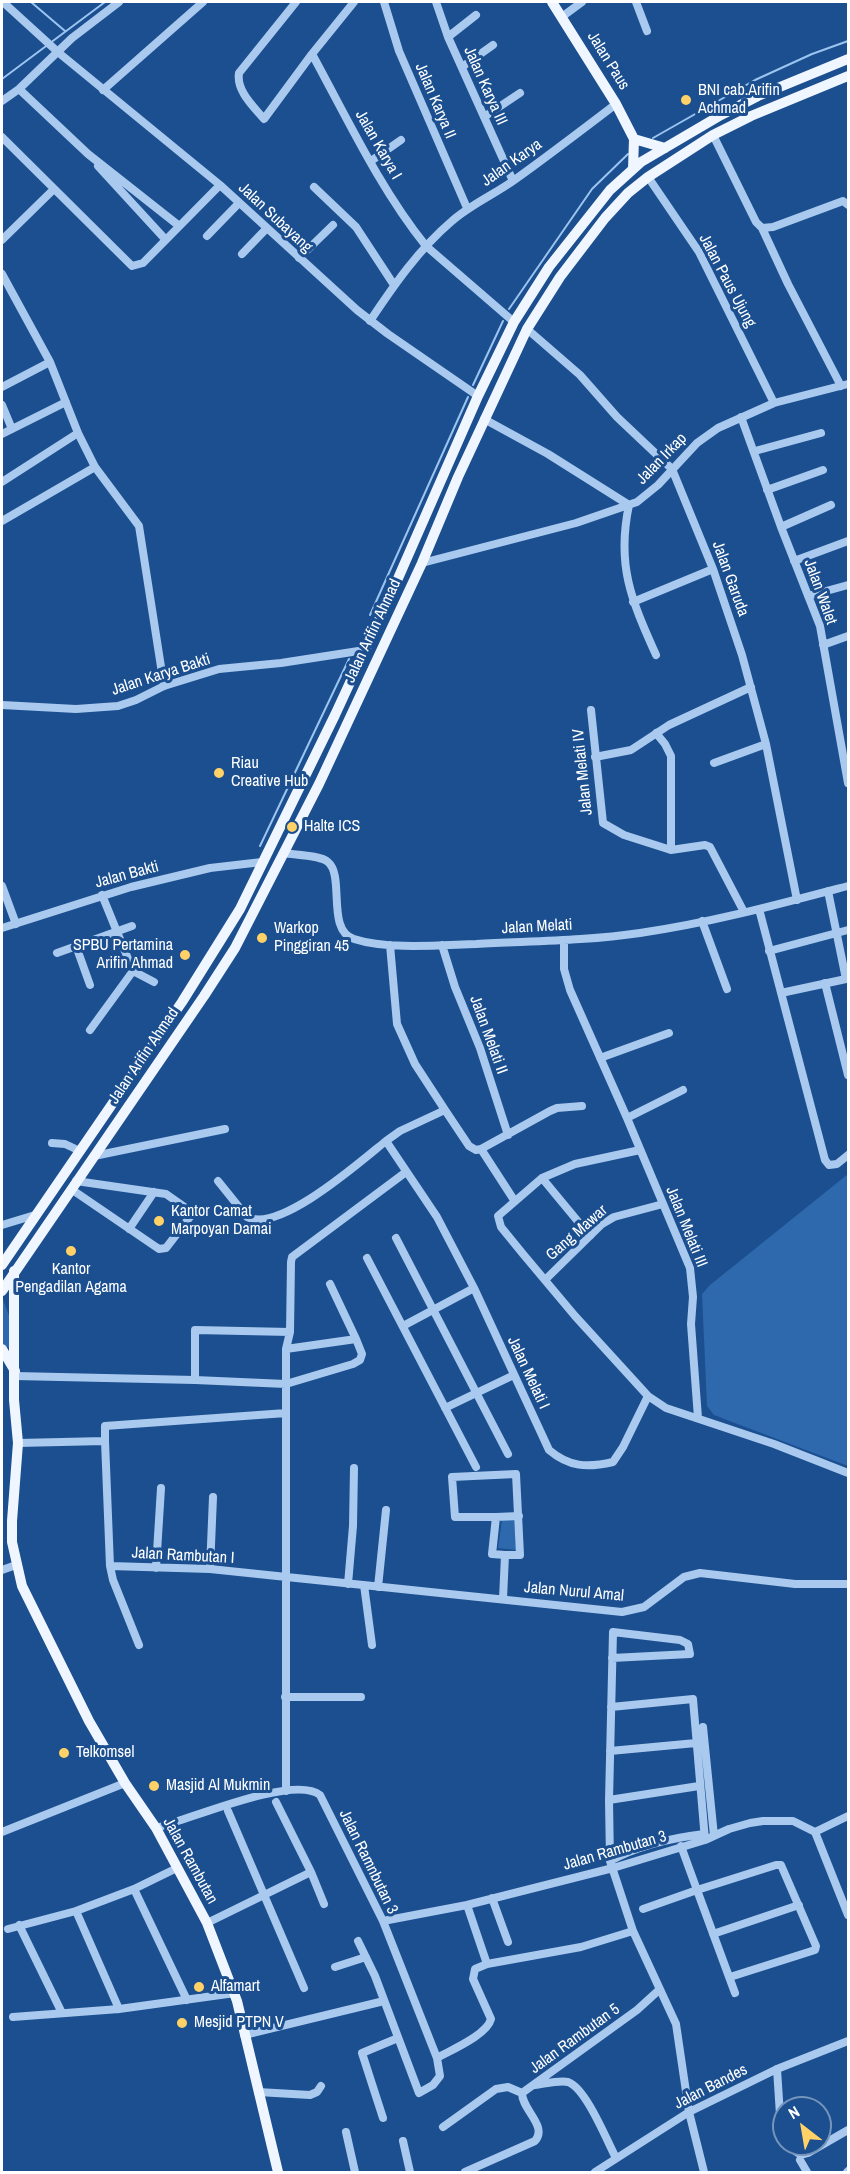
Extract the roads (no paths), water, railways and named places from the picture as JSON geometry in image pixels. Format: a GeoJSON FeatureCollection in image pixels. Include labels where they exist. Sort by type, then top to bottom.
{"type":"FeatureCollection","features":[{"type":"Feature","properties":{"kind":"main road","name":"Jalan Paus"},"geometry":{"type":"LineString","coordinates":[[552,2],[616,104],[634,139],[633,169]]}},
{"type":"Feature","properties":{"kind":"main road","name":"Jalan Arifin Ahmad"},"geometry":{"type":"LineString","coordinates":[[2,1266],[132,1075],[240,909],[335,715],[478,396],[514,322],[536,286],[566,244],[610,190],[633,169],[665,148],[758,96],[849,59]]}},
{"type":"Feature","properties":{"kind":"main road","name":"Jalan Arifin Ahmad"},"geometry":{"type":"LineString","coordinates":[[2,1291],[235,948],[319,784],[527,329],[560,277],[605,218],[628,193],[648,177],[712,135],[777,105],[849,76]]}},
{"type":"Feature","properties":{"kind":"main road"},"geometry":{"type":"LineString","coordinates":[[634,139],[665,148]]}},
{"type":"Feature","properties":{"kind":"main road"},"geometry":{"type":"LineString","coordinates":[[396,583],[409,589]]}},
{"type":"Feature","properties":{"kind":"main road"},"geometry":{"type":"LineString","coordinates":[[132,1075],[145,1082]]}},
{"type":"Feature","properties":{"kind":"main road","name":"Jalan Rambutan"},"geometry":{"type":"LineString","coordinates":[[14,1271],[14,1400],[18,1443],[12,1542],[22,1586],[89,1721],[125,1782],[156,1828],[207,1923],[235,1994],[278,2172]]}},
{"type":"Feature","properties":{"kind":"main road"},"geometry":{"type":"LineString","coordinates":[[2,1349],[15,1374]]}},
{"type":"Feature","properties":{"kind":"street"},"geometry":{"type":"LineString","coordinates":[[2,100],[19,89],[56,50],[119,2]]}},
{"type":"Feature","properties":{"kind":"street"},"geometry":{"type":"LineString","coordinates":[[104,90],[203,2]]}},
{"type":"Feature","properties":{"kind":"street"},"geometry":{"type":"LineString","coordinates":[[296,2],[239,73],[238,82],[242,90],[264,119],[354,2]]}},
{"type":"Feature","properties":{"kind":"street","name":"Jalan Karya II"},"geometry":{"type":"LineString","coordinates":[[384,2],[399,51],[468,208]]}},
{"type":"Feature","properties":{"kind":"street","name":"Jalan Karya III"},"geometry":{"type":"LineString","coordinates":[[436,2],[448,37],[513,181]]}},
{"type":"Feature","properties":{"kind":"street"},"geometry":{"type":"LineString","coordinates":[[562,16],[582,2]]}},
{"type":"Feature","properties":{"kind":"street"},"geometry":{"type":"LineString","coordinates":[[636,2],[647,32]]}},
{"type":"Feature","properties":{"kind":"street","name":"Jalan Subayang"},"geometry":{"type":"LineString","coordinates":[[4,7],[220,185],[370,321],[478,396]]}},
{"type":"Feature","properties":{"kind":"street"},"geometry":{"type":"LineString","coordinates":[[448,37],[476,15]]}},
{"type":"Feature","properties":{"kind":"street"},"geometry":{"type":"LineString","coordinates":[[462,67],[493,45]]}},
{"type":"Feature","properties":{"kind":"street","name":"Jalan Karya I"},"geometry":{"type":"LineString","coordinates":[[312,54],[401,212],[426,246]]}},
{"type":"Feature","properties":{"kind":"street"},"geometry":{"type":"LineString","coordinates":[[19,89],[88,154],[178,225]]}},
{"type":"Feature","properties":{"kind":"street"},"geometry":{"type":"LineString","coordinates":[[484,117],[520,93]]}},
{"type":"Feature","properties":{"kind":"street","name":"Jalan Karya"},"geometry":{"type":"LineString","coordinates":[[370,321],[394,285],[426,246],[468,208],[513,181],[616,104]]}},
{"type":"Feature","properties":{"kind":"street"},"geometry":{"type":"LineString","coordinates":[[712,135],[756,222],[762,228],[788,284],[845,385]]}},
{"type":"Feature","properties":{"kind":"street"},"geometry":{"type":"LineString","coordinates":[[2,137],[132,266],[141,265],[220,185]]}},
{"type":"Feature","properties":{"kind":"street"},"geometry":{"type":"LineString","coordinates":[[371,161],[401,140]]}},
{"type":"Feature","properties":{"kind":"street"},"geometry":{"type":"LineString","coordinates":[[88,154],[118,190],[165,239]]}},
{"type":"Feature","properties":{"kind":"street","name":"Jalan Paus Ujung"},"geometry":{"type":"LineString","coordinates":[[648,177],[699,252],[774,403]]}},
{"type":"Feature","properties":{"kind":"street"},"geometry":{"type":"LineString","coordinates":[[314,187],[356,227],[394,285]]}},
{"type":"Feature","properties":{"kind":"street"},"geometry":{"type":"LineString","coordinates":[[2,240],[54,189]]}},
{"type":"Feature","properties":{"kind":"street"},"geometry":{"type":"LineString","coordinates":[[762,228],[773,227],[843,201],[849,205]]}},
{"type":"Feature","properties":{"kind":"street"},"geometry":{"type":"LineString","coordinates":[[207,236],[239,203]]}},
{"type":"Feature","properties":{"kind":"street"},"geometry":{"type":"LineString","coordinates":[[299,258],[333,225]]}},
{"type":"Feature","properties":{"kind":"street"},"geometry":{"type":"LineString","coordinates":[[242,254],[267,228]]}},
{"type":"Feature","properties":{"kind":"street"},"geometry":{"type":"LineString","coordinates":[[426,246],[514,322]]}},
{"type":"Feature","properties":{"kind":"street"},"geometry":{"type":"LineString","coordinates":[[2,274],[50,362],[78,433],[95,467],[139,525],[164,686]]}},
{"type":"Feature","properties":{"kind":"street","name":"Jalan Garuda"},"geometry":{"type":"LineString","coordinates":[[527,329],[580,375],[617,417],[672,470],[713,569],[752,687],[766,744],[797,900]]}},
{"type":"Feature","properties":{"kind":"street"},"geometry":{"type":"LineString","coordinates":[[2,387],[50,362]]}},
{"type":"Feature","properties":{"kind":"street","name":"Jalan Irkap"},"geometry":{"type":"LineString","coordinates":[[422,563],[576,523],[629,505],[642,499],[707,435],[774,403],[845,385]]}},
{"type":"Feature","properties":{"kind":"street"},"geometry":{"type":"LineString","coordinates":[[2,434],[66,402]]}},
{"type":"Feature","properties":{"kind":"street"},"geometry":{"type":"LineString","coordinates":[[2,405],[12,429]]}},
{"type":"Feature","properties":{"kind":"street","name":"Jalan Walet"},"geometry":{"type":"LineString","coordinates":[[741,417],[816,614],[824,645],[849,783]]}},
{"type":"Feature","properties":{"kind":"street"},"geometry":{"type":"LineString","coordinates":[[484,419],[548,454],[629,505],[624,534],[626,578],[633,602],[656,655]]}},
{"type":"Feature","properties":{"kind":"street"},"geometry":{"type":"LineString","coordinates":[[2,482],[78,433]]}},
{"type":"Feature","properties":{"kind":"street"},"geometry":{"type":"LineString","coordinates":[[754,451],[822,433]]}},
{"type":"Feature","properties":{"kind":"street"},"geometry":{"type":"LineString","coordinates":[[2,521],[95,467]]}},
{"type":"Feature","properties":{"kind":"street"},"geometry":{"type":"LineString","coordinates":[[767,490],[823,470]]}},
{"type":"Feature","properties":{"kind":"street"},"geometry":{"type":"LineString","coordinates":[[781,527],[831,505]]}},
{"type":"Feature","properties":{"kind":"street"},"geometry":{"type":"LineString","coordinates":[[794,561],[849,541]]}},
{"type":"Feature","properties":{"kind":"street"},"geometry":{"type":"LineString","coordinates":[[633,602],[713,569]]}},
{"type":"Feature","properties":{"kind":"street"},"geometry":{"type":"LineString","coordinates":[[808,596],[849,585]]}},
{"type":"Feature","properties":{"kind":"street"},"geometry":{"type":"LineString","coordinates":[[824,645],[849,636]]}},
{"type":"Feature","properties":{"kind":"street","name":"Jalan Karya Bakti"},"geometry":{"type":"LineString","coordinates":[[2,705],[76,709],[118,706],[164,686],[219,669],[281,663],[365,650]]}},
{"type":"Feature","properties":{"kind":"street"},"geometry":{"type":"LineString","coordinates":[[595,757],[631,750],[656,733],[752,687]]}},
{"type":"Feature","properties":{"kind":"street","name":"Jalan Melati IV"},"geometry":{"type":"LineString","coordinates":[[591,710],[603,823],[624,835],[671,850],[705,845],[710,847],[744,912]]}},
{"type":"Feature","properties":{"kind":"street"},"geometry":{"type":"LineString","coordinates":[[656,733],[669,749],[671,756],[671,850]]}},
{"type":"Feature","properties":{"kind":"street"},"geometry":{"type":"LineString","coordinates":[[714,764],[766,744]]}},
{"type":"Feature","properties":{"kind":"street","name":"Jalan Melati"},"geometry":{"type":"LineString","coordinates":[[284,854],[329,862],[333,870],[342,930],[352,939],[390,945],[564,940],[637,933],[759,909],[849,886]]}},
{"type":"Feature","properties":{"kind":"street","name":"Jalan Bakti"},"geometry":{"type":"LineString","coordinates":[[2,928],[102,895],[210,868],[262,862]]}},
{"type":"Feature","properties":{"kind":"street"},"geometry":{"type":"LineString","coordinates":[[2,886],[16,924]]}},
{"type":"Feature","properties":{"kind":"street"},"geometry":{"type":"LineString","coordinates":[[781,993],[847,979],[828,891]]}},
{"type":"Feature","properties":{"kind":"street"},"geometry":{"type":"LineString","coordinates":[[102,895],[133,971],[153,982]]}},
{"type":"Feature","properties":{"kind":"street"},"geometry":{"type":"LineString","coordinates":[[759,909],[825,1160],[829,1165],[834,1165],[849,1155]]}},
{"type":"Feature","properties":{"kind":"street"},"geometry":{"type":"LineString","coordinates":[[702,921],[727,988]]}},
{"type":"Feature","properties":{"kind":"street"},"geometry":{"type":"LineString","coordinates":[[57,953],[132,926]]}},
{"type":"Feature","properties":{"kind":"street"},"geometry":{"type":"LineString","coordinates":[[770,951],[849,930]]}},
{"type":"Feature","properties":{"kind":"street","name":"Jalan Melati III"},"geometry":{"type":"LineString","coordinates":[[564,940],[565,977],[690,1268],[693,1282],[691,1324],[698,1418]]}},
{"type":"Feature","properties":{"kind":"street"},"geometry":{"type":"LineString","coordinates":[[390,945],[397,1024],[415,1064],[471,1148],[482,1149],[557,1108],[582,1106]]}},
{"type":"Feature","properties":{"kind":"street","name":"Jalan Melati II"},"geometry":{"type":"LineString","coordinates":[[442,945],[455,987],[480,1048],[508,1135]]}},
{"type":"Feature","properties":{"kind":"street"},"geometry":{"type":"LineString","coordinates":[[76,946],[90,985]]}},
{"type":"Feature","properties":{"kind":"street"},"geometry":{"type":"LineString","coordinates":[[90,1030],[133,971]]}},
{"type":"Feature","properties":{"kind":"street"},"geometry":{"type":"LineString","coordinates":[[825,983],[849,1075]]}},
{"type":"Feature","properties":{"kind":"street"},"geometry":{"type":"LineString","coordinates":[[600,1058],[669,1033]]}},
{"type":"Feature","properties":{"kind":"street"},"geometry":{"type":"LineString","coordinates":[[627,1118],[683,1090]]}},
{"type":"Feature","properties":{"kind":"street"},"geometry":{"type":"LineString","coordinates":[[218,1181],[248,1217],[253,1220],[271,1217],[305,1203],[400,1131],[445,1110]]}},
{"type":"Feature","properties":{"kind":"street"},"geometry":{"type":"LineString","coordinates":[[94,1156],[225,1129]]}},
{"type":"Feature","properties":{"kind":"street","name":"Jalan Melati I"},"geometry":{"type":"LineString","coordinates":[[386,1141],[437,1218],[474,1288],[549,1450],[567,1463],[579,1466],[612,1462],[623,1447],[648,1396]]}},
{"type":"Feature","properties":{"kind":"street"},"geometry":{"type":"LineString","coordinates":[[52,1143],[65,1144],[80,1151]]}},
{"type":"Feature","properties":{"kind":"street"},"geometry":{"type":"LineString","coordinates":[[482,1149],[514,1200]]}},
{"type":"Feature","properties":{"kind":"street"},"geometry":{"type":"LineString","coordinates":[[640,1150],[574,1164],[542,1178],[499,1214],[499,1224],[575,1316],[648,1396],[666,1408],[849,1473]]}},
{"type":"Feature","properties":{"kind":"street"},"geometry":{"type":"LineString","coordinates":[[286,1791],[286,1349],[290,1332],[292,1257],[406,1172]]}},
{"type":"Feature","properties":{"kind":"street"},"geometry":{"type":"LineString","coordinates":[[542,1178],[590,1236]]}},
{"type":"Feature","properties":{"kind":"street"},"geometry":{"type":"LineString","coordinates":[[74,1185],[166,1194],[194,1213],[166,1248],[159,1249],[129,1229],[74,1185]]}},
{"type":"Feature","properties":{"kind":"street"},"geometry":{"type":"LineString","coordinates":[[129,1229],[154,1192]]}},
{"type":"Feature","properties":{"kind":"street","name":"Gang Mawar"},"geometry":{"type":"LineString","coordinates":[[546,1279],[603,1224],[620,1214],[663,1204]]}},
{"type":"Feature","properties":{"kind":"street"},"geometry":{"type":"LineString","coordinates":[[2,1225],[35,1215]]}},
{"type":"Feature","properties":{"kind":"street"},"geometry":{"type":"LineString","coordinates":[[396,1238],[508,1454]]}},
{"type":"Feature","properties":{"kind":"street"},"geometry":{"type":"LineString","coordinates":[[367,1258],[476,1467]]}},
{"type":"Feature","properties":{"kind":"street"},"geometry":{"type":"LineString","coordinates":[[15,1374],[286,1384],[357,1362],[362,1354],[330,1284]]}},
{"type":"Feature","properties":{"kind":"street"},"geometry":{"type":"LineString","coordinates":[[403,1326],[474,1288]]}},
{"type":"Feature","properties":{"kind":"street"},"geometry":{"type":"LineString","coordinates":[[195,1380],[195,1330],[290,1332]]}},
{"type":"Feature","properties":{"kind":"street"},"geometry":{"type":"LineString","coordinates":[[286,1349],[356,1339]]}},
{"type":"Feature","properties":{"kind":"street"},"geometry":{"type":"LineString","coordinates":[[445,1408],[514,1375]]}},
{"type":"Feature","properties":{"kind":"street"},"geometry":{"type":"LineString","coordinates":[[18,1443],[105,1441],[105,1426],[286,1413]]}},
{"type":"Feature","properties":{"kind":"street","name":"Jalan Rambutan I"},"geometry":{"type":"LineString","coordinates":[[105,1441],[110,1566],[210,1569],[287,1578]]}},
{"type":"Feature","properties":{"kind":"street"},"geometry":{"type":"LineString","coordinates":[[348,1584],[353,1526],[354,1468]]}},
{"type":"Feature","properties":{"kind":"street"},"geometry":{"type":"LineString","coordinates":[[496,1517],[492,1554],[520,1555],[519,1516],[516,1474],[452,1477],[455,1517],[519,1516]]}},
{"type":"Feature","properties":{"kind":"street"},"geometry":{"type":"LineString","coordinates":[[156,1568],[161,1488]]}},
{"type":"Feature","properties":{"kind":"street"},"geometry":{"type":"LineString","coordinates":[[210,1569],[213,1497]]}},
{"type":"Feature","properties":{"kind":"street"},"geometry":{"type":"LineString","coordinates":[[378,1587],[386,1510]]}},
{"type":"Feature","properties":{"kind":"street"},"geometry":{"type":"LineString","coordinates":[[503,1599],[505,1556]]}},
{"type":"Feature","properties":{"kind":"street"},"geometry":{"type":"LineString","coordinates":[[2,1570],[16,1565]]}},
{"type":"Feature","properties":{"kind":"street"},"geometry":{"type":"LineString","coordinates":[[110,1566],[113,1580],[139,1645]]}},
{"type":"Feature","properties":{"kind":"street","name":"Jalan Nurul Amal"},"geometry":{"type":"LineString","coordinates":[[287,1578],[622,1611],[644,1607],[684,1577],[700,1573],[795,1584],[849,1584]]}},
{"type":"Feature","properties":{"kind":"street"},"geometry":{"type":"LineString","coordinates":[[364,1585],[372,1645]]}},
{"type":"Feature","properties":{"kind":"street"},"geometry":{"type":"LineString","coordinates":[[612,1658],[690,1654],[688,1644],[680,1640],[613,1632],[612,1658],[609,1800],[611,1865],[633,1931],[675,2024],[689,2112],[704,2172]]}},
{"type":"Feature","properties":{"kind":"street"},"geometry":{"type":"LineString","coordinates":[[285,1697],[362,1697]]}},
{"type":"Feature","properties":{"kind":"street"},"geometry":{"type":"LineString","coordinates":[[611,1707],[693,1699],[704,1837],[652,1844],[623,1854],[611,1865]]}},
{"type":"Feature","properties":{"kind":"street"},"geometry":{"type":"LineString","coordinates":[[703,1726],[714,1836]]}},
{"type":"Feature","properties":{"kind":"street"},"geometry":{"type":"LineString","coordinates":[[610,1751],[696,1743]]}},
{"type":"Feature","properties":{"kind":"street"},"geometry":{"type":"LineString","coordinates":[[2,1832],[125,1782]]}},
{"type":"Feature","properties":{"kind":"street"},"geometry":{"type":"LineString","coordinates":[[609,1800],[699,1786]]}},
{"type":"Feature","properties":{"kind":"street","name":"Jalan Ramnbutan 3"},"geometry":{"type":"LineString","coordinates":[[156,1828],[233,1802],[286,1791],[311,1789],[322,1798],[383,1921],[437,2058]]}},
{"type":"Feature","properties":{"kind":"street"},"geometry":{"type":"LineString","coordinates":[[276,1802],[311,1872],[324,1904]]}},
{"type":"Feature","properties":{"kind":"street"},"geometry":{"type":"LineString","coordinates":[[228,1811],[266,1894],[304,1988]]}},
{"type":"Feature","properties":{"kind":"street"},"geometry":{"type":"LineString","coordinates":[[849,1816],[815,1832],[845,1898],[849,1916]]}},
{"type":"Feature","properties":{"kind":"street","name":"Jalan Rambutan 3"},"geometry":{"type":"LineString","coordinates":[[383,1921],[467,1905],[681,1846],[741,1825],[763,1821],[793,1821],[815,1832]]}},
{"type":"Feature","properties":{"kind":"street"},"geometry":{"type":"LineString","coordinates":[[681,1846],[735,1993]]}},
{"type":"Feature","properties":{"kind":"street"},"geometry":{"type":"LineString","coordinates":[[643,1909],[780,1865],[816,1946],[815,1950],[730,1977]]}},
{"type":"Feature","properties":{"kind":"street"},"geometry":{"type":"LineString","coordinates":[[8,1929],[76,1911],[177,1868]]}},
{"type":"Feature","properties":{"kind":"street"},"geometry":{"type":"LineString","coordinates":[[207,1923],[311,1872]]}},
{"type":"Feature","properties":{"kind":"street"},"geometry":{"type":"LineString","coordinates":[[134,1888],[187,2000]]}},
{"type":"Feature","properties":{"kind":"street"},"geometry":{"type":"LineString","coordinates":[[492,1898],[508,1942]]}},
{"type":"Feature","properties":{"kind":"street"},"geometry":{"type":"LineString","coordinates":[[467,1905],[487,1964]]}},
{"type":"Feature","properties":{"kind":"street"},"geometry":{"type":"LineString","coordinates":[[713,1934],[799,1905]]}},
{"type":"Feature","properties":{"kind":"street"},"geometry":{"type":"LineString","coordinates":[[76,1911],[119,2009]]}},
{"type":"Feature","properties":{"kind":"street"},"geometry":{"type":"LineString","coordinates":[[19,1925],[62,2013]]}},
{"type":"Feature","properties":{"kind":"street"},"geometry":{"type":"LineString","coordinates":[[358,1941],[419,2093],[433,2085],[440,2076],[437,2058],[483,2032],[490,2023],[491,2019],[473,1978],[475,1969],[487,1964],[581,1947],[633,1931]]}},
{"type":"Feature","properties":{"kind":"street"},"geometry":{"type":"LineString","coordinates":[[335,1967],[366,1957]]}},
{"type":"Feature","properties":{"kind":"street","name":"Jalan Rambutan 5"},"geometry":{"type":"LineString","coordinates":[[465,2172],[531,2143],[539,2136],[539,2128],[524,2104],[522,2093],[637,2010],[659,1990]]}},
{"type":"Feature","properties":{"kind":"street"},"geometry":{"type":"LineString","coordinates":[[13,2017],[119,2009],[235,1994]]}},
{"type":"Feature","properties":{"kind":"street"},"geometry":{"type":"LineString","coordinates":[[244,2035],[384,2001]]}},
{"type":"Feature","properties":{"kind":"street"},"geometry":{"type":"LineString","coordinates":[[384,2118],[362,2053],[398,2038]]}},
{"type":"Feature","properties":{"kind":"street","name":"Jalan Bandes"},"geometry":{"type":"LineString","coordinates":[[595,2172],[689,2112],[777,2069],[849,2041]]}},
{"type":"Feature","properties":{"kind":"street"},"geometry":{"type":"LineString","coordinates":[[777,2069],[779,2096]]}},
{"type":"Feature","properties":{"kind":"street"},"geometry":{"type":"LineString","coordinates":[[534,2085],[565,2082],[575,2087],[585,2098],[616,2158]]}},
{"type":"Feature","properties":{"kind":"street"},"geometry":{"type":"LineString","coordinates":[[258,2092],[310,2095],[317,2092],[321,2086]]}},
{"type":"Feature","properties":{"kind":"street"},"geometry":{"type":"LineString","coordinates":[[443,2127],[496,2089],[508,2087],[522,2093]]}},
{"type":"Feature","properties":{"kind":"street"},"geometry":{"type":"LineString","coordinates":[[832,2140],[849,2130]]}},
{"type":"Feature","properties":{"kind":"street"},"geometry":{"type":"LineString","coordinates":[[346,2132],[355,2172]]}},
{"type":"Feature","properties":{"kind":"street"},"geometry":{"type":"LineString","coordinates":[[403,2141],[410,2172]]}},
{"type":"Feature","properties":{"kind":"street"},"geometry":{"type":"LineString","coordinates":[[800,2160],[807,2172]]}},
{"type":"Feature","properties":{"kind":"waterway"},"geometry":{"type":"LineString","coordinates":[[31,2],[65,31]]}},
{"type":"Feature","properties":{"kind":"waterway"},"geometry":{"type":"LineString","coordinates":[[2,79],[105,2]]}},
{"type":"Feature","properties":{"kind":"waterway"},"geometry":{"type":"LineString","coordinates":[[653,138],[755,80],[812,54],[848,41]]}},
{"type":"Feature","properties":{"kind":"waterway"},"geometry":{"type":"LineString","coordinates":[[509,309],[592,189],[628,154]]}},
{"type":"Feature","properties":{"kind":"waterway"},"geometry":{"type":"LineString","coordinates":[[473,385],[503,321]]}},
{"type":"Feature","properties":{"kind":"waterway"},"geometry":{"type":"LineString","coordinates":[[370,615],[468,397]]}},
{"type":"Feature","properties":{"kind":"waterway"},"geometry":{"type":"LineString","coordinates":[[260,846],[349,659]]}},
{"type":"Feature","properties":{"kind":"place","name":"BNI cab.Arifin Achmad"},"geometry":{"type":"Point","coordinates":[686,100]}},
{"type":"Feature","properties":{"kind":"place","name":"Riau Creative Hub"},"geometry":{"type":"Point","coordinates":[219,773]}},
{"type":"Feature","properties":{"kind":"place","name":"Halte ICS"},"geometry":{"type":"Point","coordinates":[292,827]}},
{"type":"Feature","properties":{"kind":"place","name":"Warkop Pinggiran 45"},"geometry":{"type":"Point","coordinates":[262,938]}},
{"type":"Feature","properties":{"kind":"place","name":"SPBU Pertamina Arifin Ahmad"},"geometry":{"type":"Point","coordinates":[185,955]}},
{"type":"Feature","properties":{"kind":"place","name":"Kantor Camat Marpoyan Damai"},"geometry":{"type":"Point","coordinates":[159,1221]}},
{"type":"Feature","properties":{"kind":"place","name":"Kantor Pengadilan Agama"},"geometry":{"type":"Point","coordinates":[71,1251]}},
{"type":"Feature","properties":{"kind":"place","name":"Telkomsel"},"geometry":{"type":"Point","coordinates":[64,1753]}},
{"type":"Feature","properties":{"kind":"place","name":"Masjid Al Mukmin"},"geometry":{"type":"Point","coordinates":[154,1786]}},
{"type":"Feature","properties":{"kind":"place","name":"Alfamart"},"geometry":{"type":"Point","coordinates":[199,1987]}},
{"type":"Feature","properties":{"kind":"place","name":"Mesjid PTPN V"},"geometry":{"type":"Point","coordinates":[182,2023]}}]}
